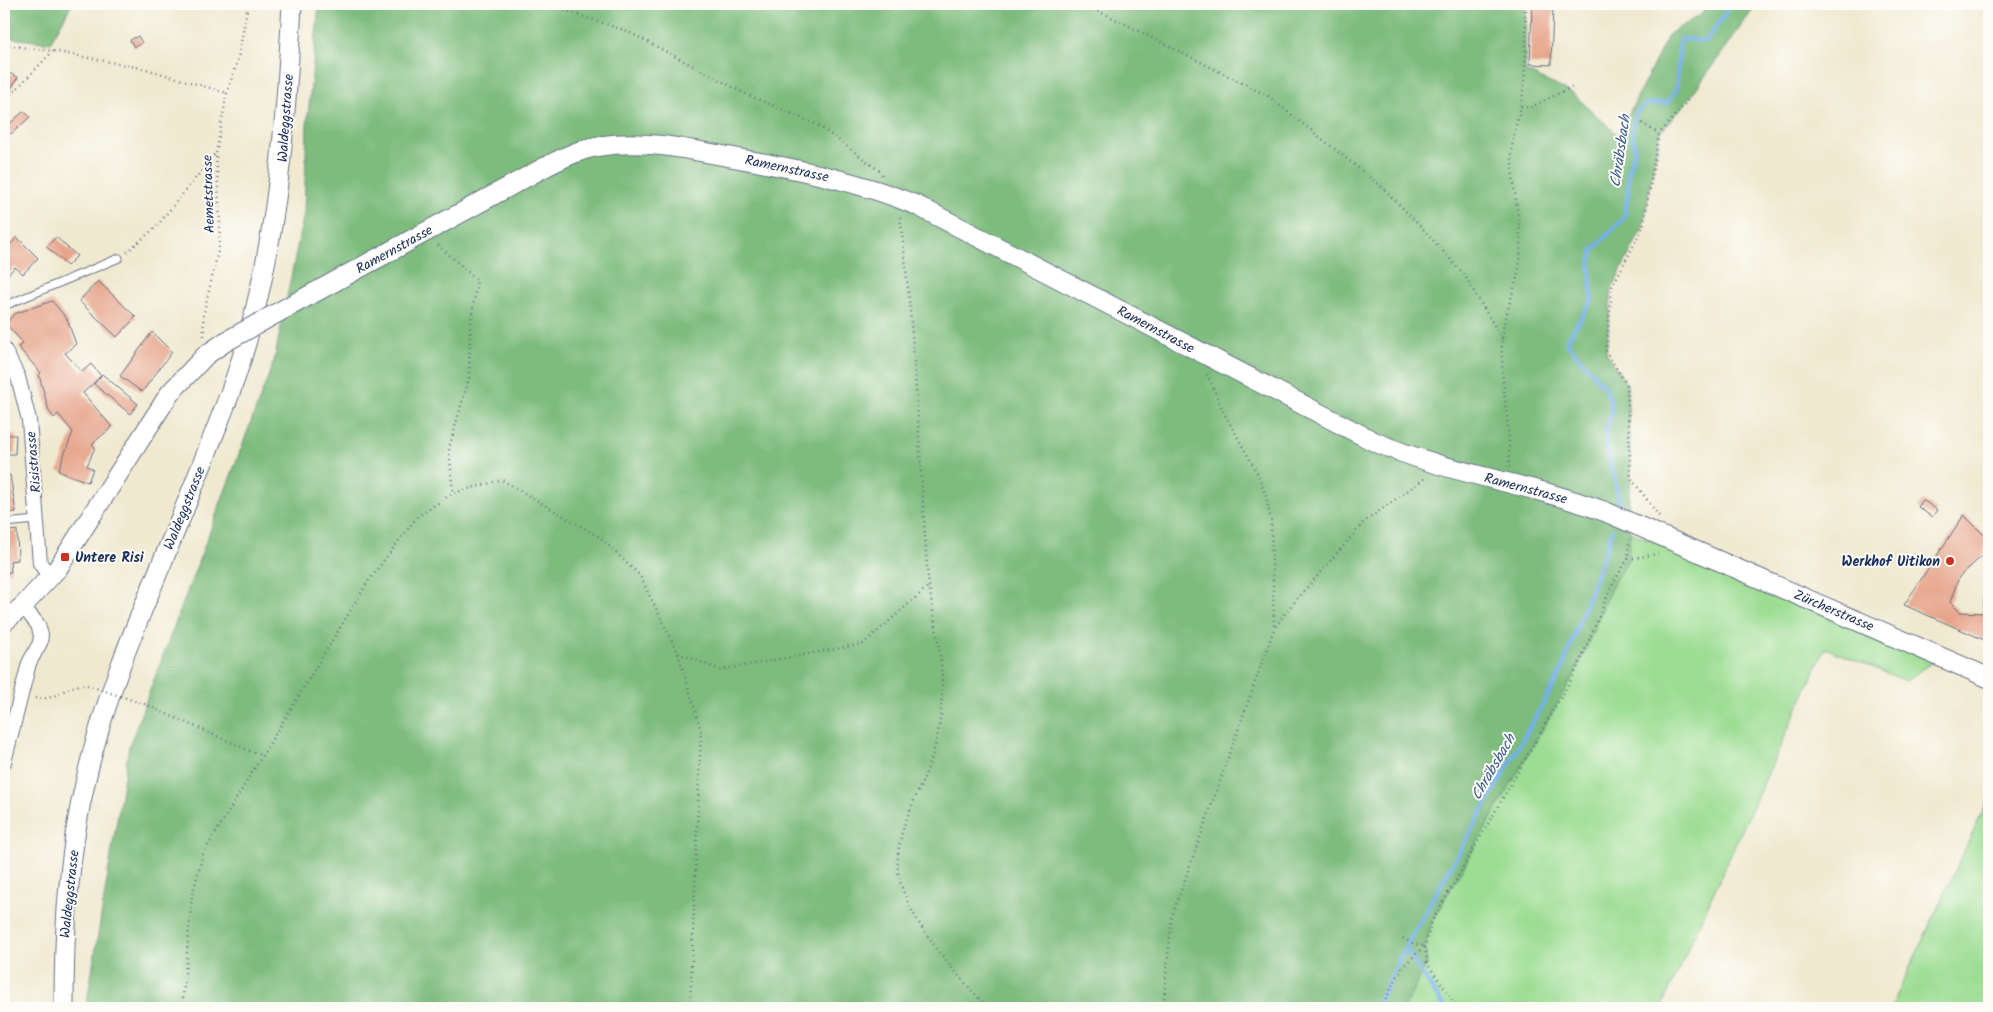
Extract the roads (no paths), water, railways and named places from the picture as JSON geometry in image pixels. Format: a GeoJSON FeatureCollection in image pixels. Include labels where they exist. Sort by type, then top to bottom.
{"type":"FeatureCollection","features":[{"type":"Feature","properties":{"kind":"street","name":"Waldeggstrasse"},"geometry":{"type":"LineString","coordinates":[[64,1008],[64,940],[71,861],[86,779],[100,727],[120,665],[229,396],[244,353],[262,285],[279,192],[285,135],[292,4]]}},
{"type":"Feature","properties":{"kind":"street","name":"Ramernstrasse"},"geometry":{"type":"LineString","coordinates":[[4,622],[23,606],[50,577],[170,393],[206,356],[225,342],[277,313],[570,154],[598,146],[622,144],[672,146],[774,165],[862,185],[893,195],[951,221],[1349,431],[1394,450],[1439,465],[1508,482],[1584,504],[1679,543]]}},
{"type":"Feature","properties":{"kind":"street","name":"Risistrasse"},"geometry":{"type":"LineString","coordinates":[[4,349],[7,362],[24,396],[29,420],[40,563],[50,577]]}},
{"type":"Feature","properties":{"kind":"street","name":"Zürcherstrasse"},"geometry":{"type":"LineString","coordinates":[[1679,543],[1989,678]]}},
{"type":"Feature","properties":{"kind":"street"},"geometry":{"type":"LineString","coordinates":[[4,762],[29,663],[40,643],[42,634],[38,625],[23,606]]}},
{"type":"Feature","properties":{"kind":"lane"},"geometry":{"type":"LineString","coordinates":[[4,306],[119,258]]}},
{"type":"Feature","properties":{"kind":"lane"},"geometry":{"type":"LineString","coordinates":[[4,523],[38,520]]}},
{"type":"Feature","properties":{"kind":"waterway","name":"Chräbsbach"},"geometry":{"type":"LineString","coordinates":[[1621,508],[1605,438],[1612,411],[1607,390],[1566,342],[1592,300],[1590,266],[1593,250],[1624,218],[1628,194],[1629,168],[1635,149],[1632,133],[1635,113],[1646,104],[1667,103],[1676,90],[1680,39],[1706,41],[1732,4]]}},
{"type":"Feature","properties":{"kind":"waterway","name":"Chräbsbach"},"geometry":{"type":"LineString","coordinates":[[1376,1008],[1405,948],[1561,672],[1613,530]]}},
{"type":"Feature","properties":{"kind":"waterway"},"geometry":{"type":"LineString","coordinates":[[1405,948],[1445,1008]]}},
{"type":"Feature","properties":{"kind":"place","name":"Untere Risi"},"geometry":{"type":"Point","coordinates":[65,557]}},
{"type":"Feature","properties":{"kind":"place","name":"Werkhof Uitikon"},"geometry":{"type":"Point","coordinates":[1950,561]}}]}
